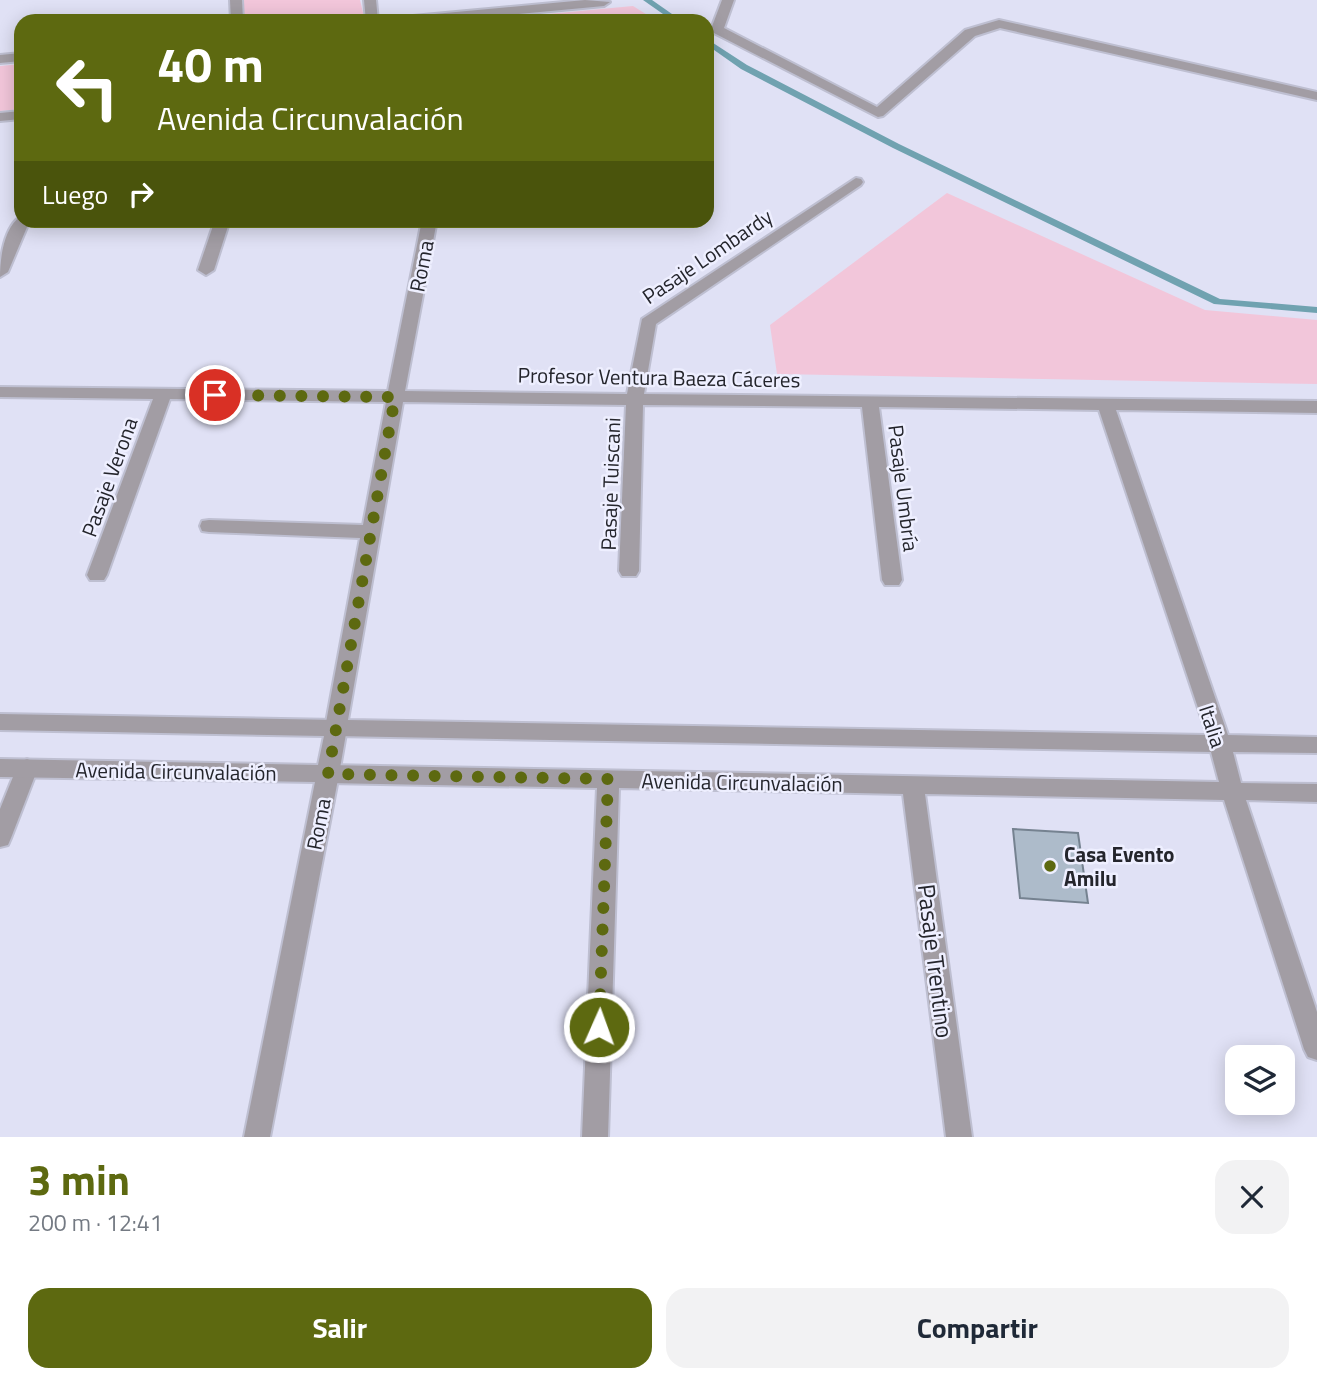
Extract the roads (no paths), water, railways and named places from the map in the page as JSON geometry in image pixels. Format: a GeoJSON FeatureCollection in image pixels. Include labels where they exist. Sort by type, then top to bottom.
{"type":"FeatureCollection","features":[{"type":"Feature","properties":{"kind":"street"},"geometry":{"type":"LineString","coordinates":[[728,0],[717,29],[878,113],[970,33],[999,24],[1317,96]]}},
{"type":"Feature","properties":{"kind":"street"},"geometry":{"type":"LineString","coordinates":[[501,14],[604,2]]}},
{"type":"Feature","properties":{"kind":"street","name":"Pasaje Lombardy"},"geometry":{"type":"LineString","coordinates":[[635,399],[648,322],[856,182]]}},
{"type":"Feature","properties":{"kind":"street"},"geometry":{"type":"LineString","coordinates":[[0,272],[19,228]]}},
{"type":"Feature","properties":{"kind":"street"},"geometry":{"type":"LineString","coordinates":[[206,270],[220,228]]}},
{"type":"Feature","properties":{"kind":"street","name":"Roma"},"geometry":{"type":"LineString","coordinates":[[257,1137],[328,774],[395,397],[428,228]]}},
{"type":"Feature","properties":{"kind":"street","name":"Profesor Ventura Baeza Cáceres"},"geometry":{"type":"LineString","coordinates":[[0,393],[1317,407]]}},
{"type":"Feature","properties":{"kind":"street","name":"Pasaje Verona"},"geometry":{"type":"LineString","coordinates":[[97,575],[163,394]]}},
{"type":"Feature","properties":{"kind":"street","name":"Pasaje Tuiscani"},"geometry":{"type":"LineString","coordinates":[[629,570],[635,399]]}},
{"type":"Feature","properties":{"kind":"street","name":"Pasaje Umbría"},"geometry":{"type":"LineString","coordinates":[[870,402],[892,580]]}},
{"type":"Feature","properties":{"kind":"street","name":"Italia"},"geometry":{"type":"LineString","coordinates":[[1106,405],[1220,743],[1232,791],[1317,1049]]}},
{"type":"Feature","properties":{"kind":"street"},"geometry":{"type":"LineString","coordinates":[[209,526],[371,532]]}},
{"type":"Feature","properties":{"kind":"street"},"geometry":{"type":"LineString","coordinates":[[0,722],[1317,745]]}},
{"type":"Feature","properties":{"kind":"street","name":"Avenida Circunvalación"},"geometry":{"type":"LineString","coordinates":[[0,768],[1317,793]]}},
{"type":"Feature","properties":{"kind":"street"},"geometry":{"type":"LineString","coordinates":[[0,838],[27,768]]}},
{"type":"Feature","properties":{"kind":"street"},"geometry":{"type":"LineString","coordinates":[[595,1137],[608,779]]}},
{"type":"Feature","properties":{"kind":"street","name":"Pasaje Trentino"},"geometry":{"type":"LineString","coordinates":[[913,785],[959,1137]]}},
{"type":"Feature","properties":{"kind":"waterway"},"geometry":{"type":"LineString","coordinates":[[647,0],[668,14]]}},
{"type":"Feature","properties":{"kind":"waterway"},"geometry":{"type":"LineString","coordinates":[[714,46],[744,67],[896,146],[1218,302],[1317,310]]}},
{"type":"Feature","properties":{"kind":"place","name":"Casa Evento Amilu"},"geometry":{"type":"Point","coordinates":[1050,866]}}]}
